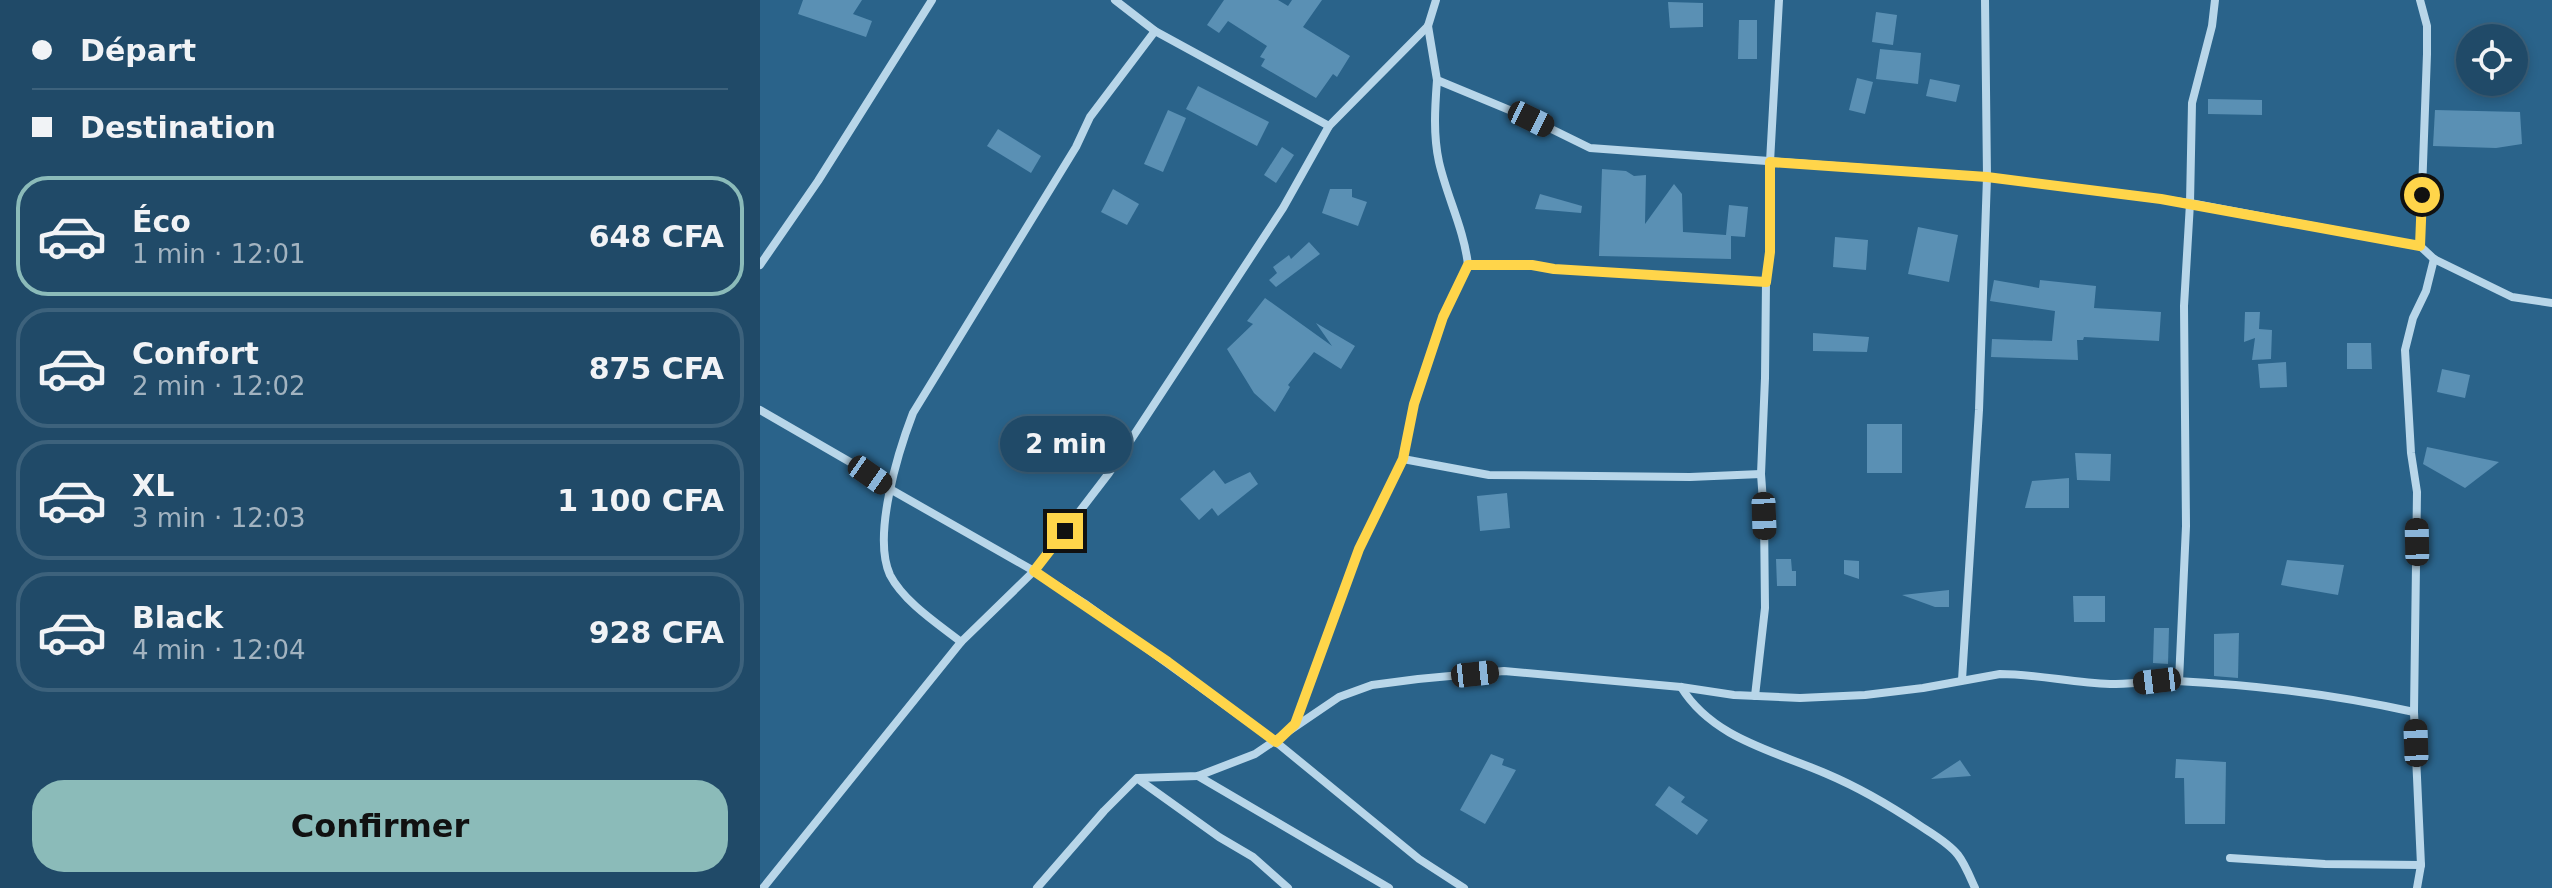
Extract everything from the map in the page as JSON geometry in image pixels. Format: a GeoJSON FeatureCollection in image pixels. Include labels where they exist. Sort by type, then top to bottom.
{"type":"FeatureCollection","features":[{"type":"Feature","properties":{"kind":"street"},"geometry":{"type":"LineString","coordinates":[[760,265],[818,181],[932,0]]}},
{"type":"Feature","properties":{"kind":"street"},"geometry":{"type":"LineString","coordinates":[[1115,0],[1155,31],[1329,126]]}},
{"type":"Feature","properties":{"kind":"street"},"geometry":{"type":"LineString","coordinates":[[1295,724],[1359,549],[1403,459],[1414,404],[1443,317],[1468,265],[1466,245],[1439,160],[1435,122],[1437,80],[1428,26],[1436,0]]}},
{"type":"Feature","properties":{"kind":"street"},"geometry":{"type":"LineString","coordinates":[[1755,696],[1765,608],[1766,561],[1761,474],[1766,282],[1770,252],[1770,162],[1779,0]]}},
{"type":"Feature","properties":{"kind":"street"},"geometry":{"type":"LineString","coordinates":[[1962,680],[1979,410],[1987,177],[1985,0]]}},
{"type":"Feature","properties":{"kind":"street"},"geometry":{"type":"LineString","coordinates":[[2179,681],[2186,526],[2184,306],[2192,103],[2212,26],[2215,0]]}},
{"type":"Feature","properties":{"kind":"street"},"geometry":{"type":"LineString","coordinates":[[2420,0],[2427,26],[2427,54],[2420,246]]}},
{"type":"Feature","properties":{"kind":"street"},"geometry":{"type":"LineString","coordinates":[[763,888],[961,642],[1034,571],[1109,473],[1283,208],[1329,126],[1428,26]]}},
{"type":"Feature","properties":{"kind":"street"},"geometry":{"type":"LineString","coordinates":[[961,642],[930,618],[892,578],[884,559],[890,489],[900,449],[913,413],[1076,147],[1090,117],[1155,31]]}},
{"type":"Feature","properties":{"kind":"street"},"geometry":{"type":"LineString","coordinates":[[1437,80],[1531,119],[1590,148],[1987,177],[2190,203],[2420,246],[2434,259],[2512,297],[2552,303]]}},
{"type":"Feature","properties":{"kind":"street"},"geometry":{"type":"LineString","coordinates":[[2417,888],[2421,865],[2414,712],[2417,492],[2411,453],[2405,350],[2434,259]]}},
{"type":"Feature","properties":{"kind":"street"},"geometry":{"type":"LineString","coordinates":[[1468,265],[1532,265],[1766,282]]}},
{"type":"Feature","properties":{"kind":"street"},"geometry":{"type":"LineString","coordinates":[[760,410],[1034,571],[1168,662],[1276,742],[1419,859],[1464,888]]}},
{"type":"Feature","properties":{"kind":"street"},"geometry":{"type":"LineString","coordinates":[[1403,459],[1489,475],[1648,477],[1761,474]]}},
{"type":"Feature","properties":{"kind":"street"},"geometry":{"type":"LineString","coordinates":[[1037,888],[1137,778],[1198,776],[1255,754],[1339,697],[1372,685],[1504,671],[1800,698],[1865,695],[2019,674],[2111,684],[2179,681],[2319,696],[2414,712]]}},
{"type":"Feature","properties":{"kind":"street"},"geometry":{"type":"LineString","coordinates":[[1681,687],[1692,705],[1724,729],[1755,746],[1826,773],[1883,800],[1957,854],[1975,888]]}},
{"type":"Feature","properties":{"kind":"street"},"geometry":{"type":"LineString","coordinates":[[1198,776],[1389,888]]}},
{"type":"Feature","properties":{"kind":"street"},"geometry":{"type":"LineString","coordinates":[[1137,778],[1219,837],[1253,857],[1288,888]]}},
{"type":"Feature","properties":{"kind":"street"},"geometry":{"type":"LineString","coordinates":[[2230,858],[2325,864],[2421,865]]}},
{"type":"Feature","properties":{"kind":"building"},"geometry":{"type":"Polygon","coordinates":[[[803,0],[862,0],[853,14],[872,21],[866,37],[798,14],[803,0]]]}},
{"type":"Feature","properties":{"kind":"building"},"geometry":{"type":"Polygon","coordinates":[[[1224,0],[1278,0],[1288,6],[1292,0],[1322,0],[1303,27],[1350,56],[1337,77],[1333,74],[1316,98],[1261,66],[1265,59],[1260,57],[1267,46],[1228,21],[1219,33],[1207,25],[1224,0]]]}},
{"type":"Feature","properties":{"kind":"building"},"geometry":{"type":"Polygon","coordinates":[[[1668,2],[1703,3],[1703,27],[1670,28],[1668,2]]]}},
{"type":"Feature","properties":{"kind":"building"},"geometry":{"type":"Polygon","coordinates":[[[1876,12],[1897,15],[1893,45],[1872,42],[1876,12]]]}},
{"type":"Feature","properties":{"kind":"building"},"geometry":{"type":"Polygon","coordinates":[[[1739,20],[1757,20],[1757,59],[1738,59],[1739,20]]]}},
{"type":"Feature","properties":{"kind":"building"},"geometry":{"type":"Polygon","coordinates":[[[1880,49],[1921,53],[1918,84],[1876,79],[1880,49]]]}},
{"type":"Feature","properties":{"kind":"building"},"geometry":{"type":"Polygon","coordinates":[[[1857,78],[1873,82],[1865,114],[1849,110],[1857,78]]]}},
{"type":"Feature","properties":{"kind":"building"},"geometry":{"type":"Polygon","coordinates":[[[1930,79],[1960,85],[1956,102],[1926,96],[1930,79]]]}},
{"type":"Feature","properties":{"kind":"building"},"geometry":{"type":"Polygon","coordinates":[[[1198,86],[1269,122],[1257,146],[1186,109],[1198,86]]]}},
{"type":"Feature","properties":{"kind":"building"},"geometry":{"type":"Polygon","coordinates":[[[2208,99],[2262,100],[2262,115],[2208,114],[2208,99]]]}},
{"type":"Feature","properties":{"kind":"building"},"geometry":{"type":"Polygon","coordinates":[[[1168,110],[1186,118],[1163,172],[1144,164],[1168,110]]]}},
{"type":"Feature","properties":{"kind":"building"},"geometry":{"type":"Polygon","coordinates":[[[2435,110],[2520,112],[2522,144],[2496,148],[2433,146],[2435,110]]]}},
{"type":"Feature","properties":{"kind":"building"},"geometry":{"type":"Polygon","coordinates":[[[998,129],[1041,156],[1031,173],[987,146],[998,129]]]}},
{"type":"Feature","properties":{"kind":"building"},"geometry":{"type":"Polygon","coordinates":[[[1282,147],[1294,155],[1276,183],[1264,175],[1282,147]]]}},
{"type":"Feature","properties":{"kind":"building"},"geometry":{"type":"Polygon","coordinates":[[[1602,169],[1626,171],[1634,176],[1646,175],[1645,224],[1674,184],[1682,194],[1683,232],[1726,235],[1729,205],[1748,207],[1745,237],[1731,236],[1731,259],[1599,256],[1602,169]]]}},
{"type":"Feature","properties":{"kind":"building"},"geometry":{"type":"Polygon","coordinates":[[[1113,189],[1139,204],[1127,225],[1101,212],[1113,189]]]}},
{"type":"Feature","properties":{"kind":"building"},"geometry":{"type":"Polygon","coordinates":[[[1330,189],[1352,189],[1352,197],[1367,202],[1358,226],[1322,213],[1330,189]]]}},
{"type":"Feature","properties":{"kind":"building"},"geometry":{"type":"Polygon","coordinates":[[[1540,194],[1582,206],[1581,213],[1535,209],[1540,194]]]}},
{"type":"Feature","properties":{"kind":"building"},"geometry":{"type":"Polygon","coordinates":[[[1918,227],[1958,235],[1949,282],[1908,274],[1918,227]]]}},
{"type":"Feature","properties":{"kind":"building"},"geometry":{"type":"Polygon","coordinates":[[[1835,237],[1868,240],[1866,270],[1833,267],[1835,237]]]}},
{"type":"Feature","properties":{"kind":"building"},"geometry":{"type":"Polygon","coordinates":[[[1309,242],[1320,254],[1276,287],[1269,280],[1277,273],[1273,267],[1289,255],[1291,259],[1309,242]]]}},
{"type":"Feature","properties":{"kind":"building"},"geometry":{"type":"Polygon","coordinates":[[[1994,280],[2039,288],[2040,280],[2096,286],[2094,308],[2161,312],[2159,341],[2084,337],[2077,340],[2078,360],[1991,357],[1992,339],[2052,341],[2055,311],[1990,301],[1994,280]]]}},
{"type":"Feature","properties":{"kind":"building"},"geometry":{"type":"Polygon","coordinates":[[[1265,298],[1332,346],[1316,323],[1355,346],[1341,369],[1314,352],[1288,385],[1290,387],[1275,412],[1254,393],[1227,349],[1253,324],[1247,321],[1265,298]]]}},
{"type":"Feature","properties":{"kind":"building"},"geometry":{"type":"Polygon","coordinates":[[[2245,312],[2260,312],[2259,329],[2272,330],[2271,359],[2252,360],[2255,338],[2244,342],[2245,312]]]}},
{"type":"Feature","properties":{"kind":"building"},"geometry":{"type":"Polygon","coordinates":[[[1813,333],[1869,337],[1867,352],[1813,351],[1813,333]]]}},
{"type":"Feature","properties":{"kind":"building"},"geometry":{"type":"Polygon","coordinates":[[[2347,343],[2371,343],[2372,369],[2347,369],[2347,343]]]}},
{"type":"Feature","properties":{"kind":"building"},"geometry":{"type":"Polygon","coordinates":[[[2286,362],[2287,387],[2260,388],[2258,364],[2286,362]]]}},
{"type":"Feature","properties":{"kind":"building"},"geometry":{"type":"Polygon","coordinates":[[[2442,369],[2470,375],[2465,398],[2437,392],[2442,369]]]}},
{"type":"Feature","properties":{"kind":"building"},"geometry":{"type":"Polygon","coordinates":[[[1867,424],[1902,424],[1902,473],[1867,473],[1867,424]]]}},
{"type":"Feature","properties":{"kind":"building"},"geometry":{"type":"Polygon","coordinates":[[[2427,447],[2499,462],[2465,488],[2423,464],[2427,447]]]}},
{"type":"Feature","properties":{"kind":"building"},"geometry":{"type":"Polygon","coordinates":[[[2075,453],[2111,454],[2110,481],[2077,480],[2075,453]]]}},
{"type":"Feature","properties":{"kind":"building"},"geometry":{"type":"Polygon","coordinates":[[[1214,470],[1225,484],[1250,472],[1258,484],[1218,516],[1212,508],[1199,520],[1180,499],[1214,470]]]}},
{"type":"Feature","properties":{"kind":"building"},"geometry":{"type":"Polygon","coordinates":[[[2069,478],[2069,508],[2025,508],[2032,481],[2069,478]]]}},
{"type":"Feature","properties":{"kind":"building"},"geometry":{"type":"Polygon","coordinates":[[[1507,493],[1510,528],[1480,531],[1477,496],[1507,493]]]}},
{"type":"Feature","properties":{"kind":"building"},"geometry":{"type":"Polygon","coordinates":[[[1776,559],[1791,559],[1792,571],[1796,571],[1796,586],[1777,586],[1776,559]]]}},
{"type":"Feature","properties":{"kind":"building"},"geometry":{"type":"Polygon","coordinates":[[[1844,560],[1859,561],[1859,579],[1844,574],[1844,560]]]}},
{"type":"Feature","properties":{"kind":"building"},"geometry":{"type":"Polygon","coordinates":[[[2287,560],[2344,565],[2338,595],[2281,585],[2287,560]]]}},
{"type":"Feature","properties":{"kind":"building"},"geometry":{"type":"Polygon","coordinates":[[[1949,590],[1949,607],[1935,607],[1902,595],[1949,590]]]}},
{"type":"Feature","properties":{"kind":"building"},"geometry":{"type":"Polygon","coordinates":[[[2073,596],[2105,596],[2105,622],[2074,622],[2073,596]]]}},
{"type":"Feature","properties":{"kind":"building"},"geometry":{"type":"Polygon","coordinates":[[[2154,628],[2169,628],[2168,664],[2153,663],[2154,628]]]}},
{"type":"Feature","properties":{"kind":"building"},"geometry":{"type":"Polygon","coordinates":[[[2239,633],[2238,678],[2214,676],[2214,634],[2239,633]]]}},
{"type":"Feature","properties":{"kind":"building"},"geometry":{"type":"Polygon","coordinates":[[[1491,754],[1504,759],[1502,765],[1516,770],[1485,824],[1460,810],[1491,754]]]}},
{"type":"Feature","properties":{"kind":"building"},"geometry":{"type":"Polygon","coordinates":[[[2176,759],[2226,762],[2225,824],[2185,824],[2184,778],[2175,778],[2176,759]]]}},
{"type":"Feature","properties":{"kind":"building"},"geometry":{"type":"Polygon","coordinates":[[[1960,760],[1971,776],[1931,779],[1960,760]]]}},
{"type":"Feature","properties":{"kind":"building"},"geometry":{"type":"Polygon","coordinates":[[[1669,786],[1685,797],[1681,802],[1708,820],[1697,835],[1655,805],[1669,786]]]}},
{"type":"Feature","properties":{"kind":"route"},"geometry":{"type":"LineString","coordinates":[[1065,531],[1034,571],[1168,662],[1276,742],[1295,724],[1359,549],[1403,459],[1414,404],[1443,317],[1468,265],[1532,265],[1766,282],[1770,252],[1770,162],[1987,177],[2161,199],[2420,246],[2422,195]]}}]}
